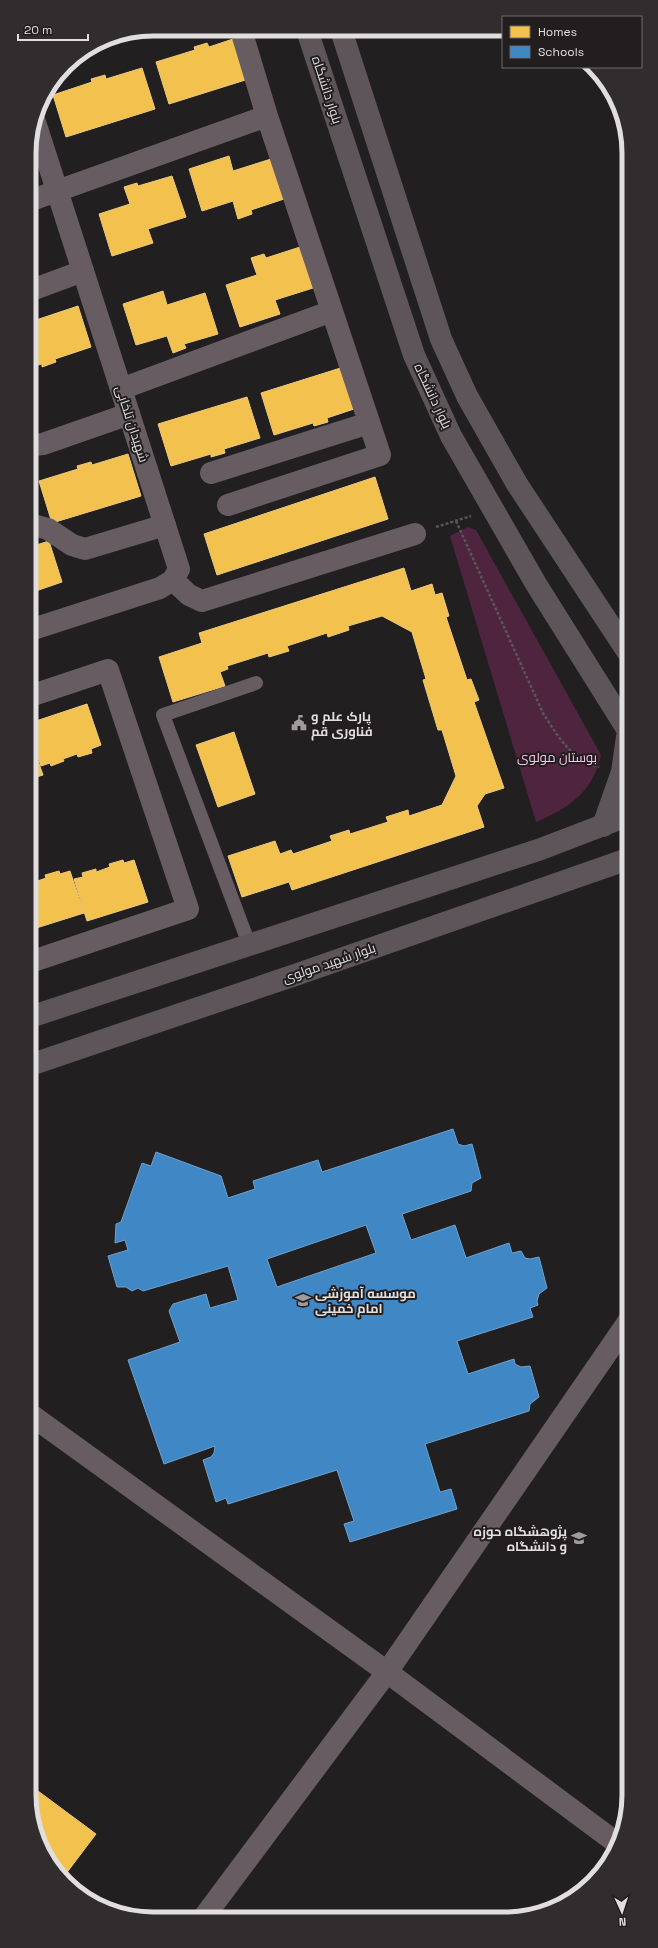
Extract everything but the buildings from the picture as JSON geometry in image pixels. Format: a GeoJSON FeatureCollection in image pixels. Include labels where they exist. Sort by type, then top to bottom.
{"type":"FeatureCollection","features":[{"type":"Feature","properties":{"kind":"main road","name":"بلوار دانشگاه"},"geometry":{"type":"LineString","coordinates":[[309,36],[414,355],[451,436],[536,584],[622,721]]}},
{"type":"Feature","properties":{"kind":"main road"},"geometry":{"type":"LineString","coordinates":[[343,36],[441,339],[467,396],[517,484],[622,643]]}},
{"type":"Feature","properties":{"kind":"main road"},"geometry":{"type":"LineString","coordinates":[[604,826],[622,772]]}},
{"type":"Feature","properties":{"kind":"main road"},"geometry":{"type":"LineString","coordinates":[[36,1015],[249,944],[534,852],[622,819]]}},
{"type":"Feature","properties":{"kind":"main road","name":"بلوار شهید مولوی"},"geometry":{"type":"LineString","coordinates":[[36,1063],[622,861]]}},
{"type":"Feature","properties":{"kind":"main road"},"geometry":{"type":"LineString","coordinates":[[602,869],[622,870]]}},
{"type":"Feature","properties":{"kind":"street"},"geometry":{"type":"LineString","coordinates":[[228,505],[380,455],[267,116],[243,36]]}},
{"type":"Feature","properties":{"kind":"street"},"geometry":{"type":"LineString","coordinates":[[36,198],[57,192],[267,116]]}},
{"type":"Feature","properties":{"kind":"street","name":"شهیدان تلخابی"},"geometry":{"type":"LineString","coordinates":[[38,131],[179,569],[173,580]]}},
{"type":"Feature","properties":{"kind":"street"},"geometry":{"type":"LineString","coordinates":[[36,289],[83,271]]}},
{"type":"Feature","properties":{"kind":"street"},"geometry":{"type":"LineString","coordinates":[[121,389],[332,311]]}},
{"type":"Feature","properties":{"kind":"street"},"geometry":{"type":"LineString","coordinates":[[36,445],[43,444],[129,414]]}},
{"type":"Feature","properties":{"kind":"street"},"geometry":{"type":"LineString","coordinates":[[211,473],[369,423]]}},
{"type":"Feature","properties":{"kind":"street"},"geometry":{"type":"LineString","coordinates":[[36,526],[48,529],[72,545],[85,549],[165,525]]}},
{"type":"Feature","properties":{"kind":"street"},"geometry":{"type":"LineString","coordinates":[[36,628],[160,588],[173,580],[189,595],[202,602],[415,534]]}},
{"type":"Feature","properties":{"kind":"street"},"geometry":{"type":"LineString","coordinates":[[36,694],[108,670],[188,909],[36,960]]}},
{"type":"Feature","properties":{"kind":"street"},"geometry":{"type":"LineString","coordinates":[[208,1912],[387,1672],[622,1331]]}},
{"type":"Feature","properties":{"kind":"street"},"geometry":{"type":"LineString","coordinates":[[36,1419],[387,1672],[613,1840]]}},
{"type":"Feature","properties":{"kind":"lane"},"geometry":{"type":"LineString","coordinates":[[249,944],[163,715],[256,683]]}},
{"type":"Feature","properties":{"kind":"path"},"geometry":{"type":"LineString","coordinates":[[415,534],[493,509]]}},
{"type":"Feature","properties":{"kind":"path"},"geometry":{"type":"LineString","coordinates":[[456,521],[543,713],[558,736],[572,752],[582,760],[596,766],[622,772]]}},
{"type":"Feature","properties":{"kind":"green space","name":"بوستان مولوی"},"geometry":{"type":"Polygon","coordinates":[[[468,527],[476,530],[601,755],[597,768],[586,789],[559,811],[536,822],[450,536],[468,527]]]}},
{"type":"Feature","properties":{"kind":"place","name":"پارک علم و فناوری قم"},"geometry":{"type":"Point","coordinates":[299,723]}},
{"type":"Feature","properties":{"kind":"place","name":"موسسه آموزشی امام خمینی"},"geometry":{"type":"Point","coordinates":[303,1300]}},
{"type":"Feature","properties":{"kind":"place","name":"پژوهشگاه حوزه و دانشگاه"},"geometry":{"type":"Point","coordinates":[579,1538]}}]}
